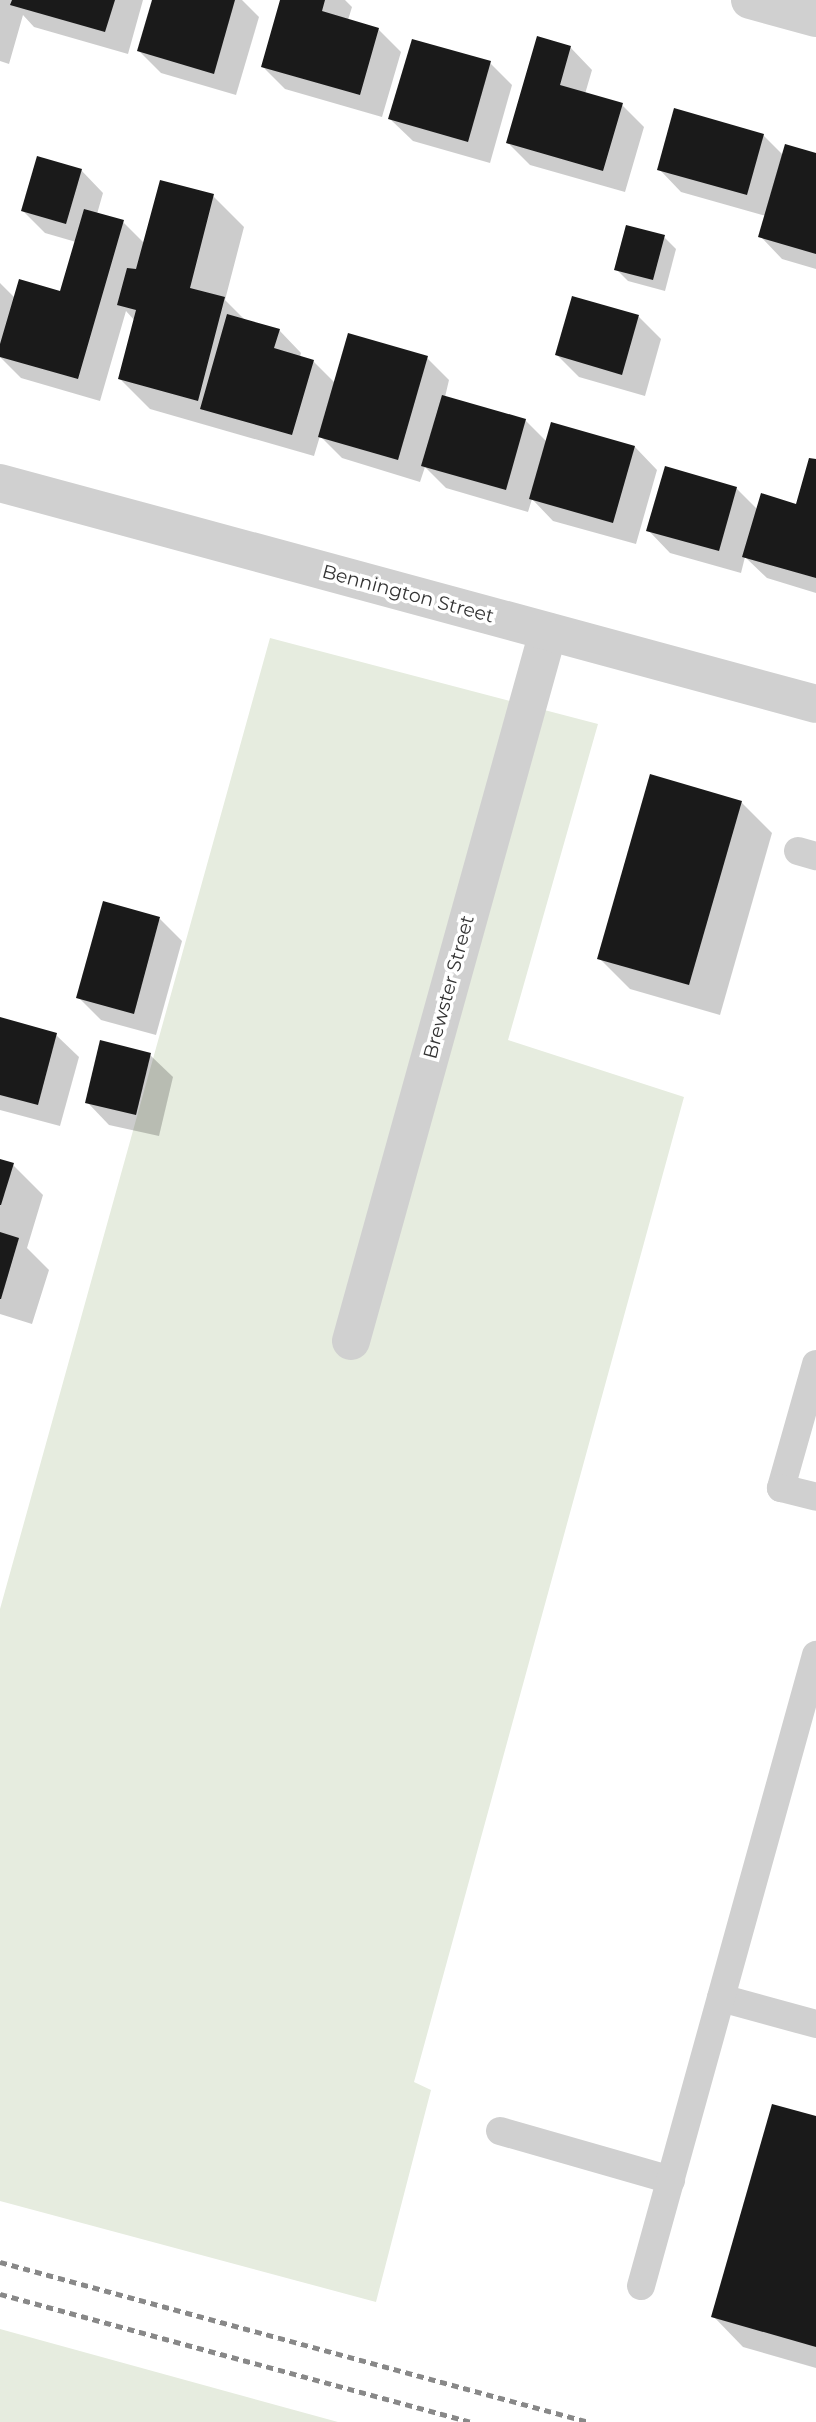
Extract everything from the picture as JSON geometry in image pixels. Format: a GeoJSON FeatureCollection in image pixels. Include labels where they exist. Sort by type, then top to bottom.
{"type":"FeatureCollection","features":[{"type":"Feature","properties":{"kind":"street"},"geometry":{"type":"LineString","coordinates":[[750,0],[816,18]]}},
{"type":"Feature","properties":{"kind":"street","name":"Bennington Street"},"geometry":{"type":"LineString","coordinates":[[0,482],[816,705]]}},
{"type":"Feature","properties":{"kind":"street","name":"Brewster Street"},"geometry":{"type":"LineString","coordinates":[[351,1342],[548,632]]}},
{"type":"Feature","properties":{"kind":"lane"},"geometry":{"type":"LineString","coordinates":[[816,1364],[781,1488],[816,1497]]}},
{"type":"Feature","properties":{"kind":"lane"},"geometry":{"type":"LineString","coordinates":[[641,2286],[816,1655]]}},
{"type":"Feature","properties":{"kind":"lane"},"geometry":{"type":"LineString","coordinates":[[721,1998],[816,2024]]}},
{"type":"Feature","properties":{"kind":"lane"},"geometry":{"type":"LineString","coordinates":[[500,2131],[671,2179]]}},
{"type":"Feature","properties":{"kind":"shaded area"},"geometry":{"type":"Polygon","coordinates":[[[270,638],[598,724],[508,1040],[684,1097],[414,2082],[431,2090],[376,2302],[0,2201],[0,1609],[270,638]]]}},
{"type":"Feature","properties":{"kind":"shaded area"},"geometry":{"type":"Polygon","coordinates":[[[0,2329],[338,2422],[0,2422],[0,2329]]]}},
{"type":"Feature","properties":{"kind":"building"},"geometry":{"type":"Polygon","coordinates":[[[12,0],[115,0],[105,32],[10,5],[12,0]]]}},
{"type":"Feature","properties":{"kind":"building"},"geometry":{"type":"Polygon","coordinates":[[[152,0],[235,0],[214,74],[137,51],[152,0]]]}},
{"type":"Feature","properties":{"kind":"building"},"geometry":{"type":"Polygon","coordinates":[[[280,0],[325,0],[322,11],[379,28],[360,95],[261,67],[280,0]]]}},
{"type":"Feature","properties":{"kind":"building"},"geometry":{"type":"Polygon","coordinates":[[[537,36],[571,46],[560,85],[623,103],[603,171],[506,143],[537,36]]]}},
{"type":"Feature","properties":{"kind":"building"},"geometry":{"type":"Polygon","coordinates":[[[412,39],[491,61],[468,142],[388,119],[412,39]]]}},
{"type":"Feature","properties":{"kind":"building"},"geometry":{"type":"Polygon","coordinates":[[[674,108],[764,134],[747,195],[657,170],[674,108]]]}},
{"type":"Feature","properties":{"kind":"building"},"geometry":{"type":"Polygon","coordinates":[[[785,144],[816,153],[816,254],[758,237],[785,144]]]}},
{"type":"Feature","properties":{"kind":"building"},"geometry":{"type":"Polygon","coordinates":[[[37,156],[82,169],[66,224],[21,211],[37,156]]]}},
{"type":"Feature","properties":{"kind":"building"},"geometry":{"type":"Polygon","coordinates":[[[160,180],[214,194],[190,288],[225,297],[198,401],[118,379],[136,310],[117,305],[127,268],[136,269],[160,180]]]}},
{"type":"Feature","properties":{"kind":"building"},"geometry":{"type":"Polygon","coordinates":[[[84,209],[124,220],[78,379],[0,357],[0,344],[19,279],[60,291],[84,209]]]}},
{"type":"Feature","properties":{"kind":"building"},"geometry":{"type":"Polygon","coordinates":[[[626,225],[665,235],[653,280],[614,270],[626,225]]]}},
{"type":"Feature","properties":{"kind":"building"},"geometry":{"type":"Polygon","coordinates":[[[572,296],[639,315],[622,375],[555,355],[572,296]]]}},
{"type":"Feature","properties":{"kind":"building"},"geometry":{"type":"Polygon","coordinates":[[[227,314],[280,329],[274,348],[314,360],[292,435],[200,409],[227,314]]]}},
{"type":"Feature","properties":{"kind":"building"},"geometry":{"type":"Polygon","coordinates":[[[348,333],[428,356],[398,460],[318,437],[348,333]]]}},
{"type":"Feature","properties":{"kind":"building"},"geometry":{"type":"Polygon","coordinates":[[[442,395],[526,419],[506,490],[421,466],[442,395]]]}},
{"type":"Feature","properties":{"kind":"building"},"geometry":{"type":"Polygon","coordinates":[[[551,422],[635,446],[613,523],[529,499],[551,422]]]}},
{"type":"Feature","properties":{"kind":"building"},"geometry":{"type":"Polygon","coordinates":[[[809,458],[816,459],[816,578],[742,557],[761,493],[796,504],[809,458]]]}},
{"type":"Feature","properties":{"kind":"building"},"geometry":{"type":"Polygon","coordinates":[[[665,466],[737,487],[719,551],[646,531],[665,466]]]}},
{"type":"Feature","properties":{"kind":"building"},"geometry":{"type":"Polygon","coordinates":[[[650,774],[742,801],[689,985],[597,959],[650,774]]]}},
{"type":"Feature","properties":{"kind":"building"},"geometry":{"type":"Polygon","coordinates":[[[103,901],[160,917],[134,1014],[76,998],[103,901]]]}},
{"type":"Feature","properties":{"kind":"building"},"geometry":{"type":"Polygon","coordinates":[[[0,1017],[57,1033],[38,1105],[0,1095],[0,1017]]]}},
{"type":"Feature","properties":{"kind":"building"},"geometry":{"type":"Polygon","coordinates":[[[100,1040],[151,1053],[136,1115],[85,1103],[100,1040]]]}},
{"type":"Feature","properties":{"kind":"building"},"geometry":{"type":"Polygon","coordinates":[[[0,1159],[14,1163],[1,1205],[0,1205],[0,1159]]]}},
{"type":"Feature","properties":{"kind":"building"},"geometry":{"type":"Polygon","coordinates":[[[0,1232],[19,1238],[1,1299],[0,1299],[0,1232]]]}},
{"type":"Feature","properties":{"kind":"building"},"geometry":{"type":"Polygon","coordinates":[[[772,2104],[816,2116],[816,2347],[711,2317],[772,2104]]]}},
{"type":"Feature","properties":{"kind":"railway"},"geometry":{"type":"LineString","coordinates":[[0,2262],[589,2422]]}},
{"type":"Feature","properties":{"kind":"railway"},"geometry":{"type":"LineString","coordinates":[[0,2294],[470,2422]]}}]}
